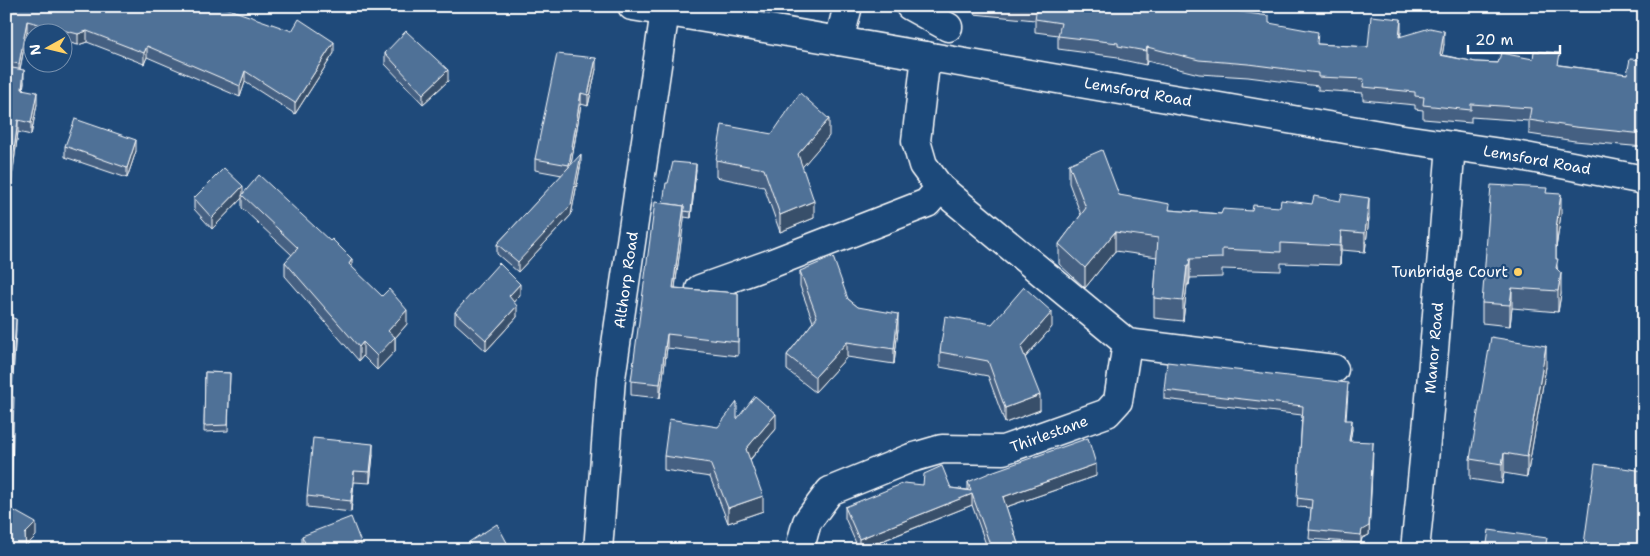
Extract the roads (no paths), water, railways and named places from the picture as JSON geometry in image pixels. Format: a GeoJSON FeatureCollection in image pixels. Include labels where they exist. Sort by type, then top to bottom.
{"type":"FeatureCollection","features":[{"type":"Feature","properties":{"kind":"street","name":"Lemsford Road"},"geometry":{"type":"LineString","coordinates":[[632,6],[1451,146],[1515,155],[1644,180]]}},
{"type":"Feature","properties":{"kind":"street"},"geometry":{"type":"LineString","coordinates":[[839,41],[848,6]]}},
{"type":"Feature","properties":{"kind":"street"},"geometry":{"type":"LineString","coordinates":[[910,6],[948,27]]}},
{"type":"Feature","properties":{"kind":"street","name":"Althorp Road"},"geometry":{"type":"LineString","coordinates":[[598,550],[611,378],[665,11]]}},
{"type":"Feature","properties":{"kind":"street"},"geometry":{"type":"LineString","coordinates":[[926,56],[916,140],[923,165],[940,188],[1127,343],[1334,369]]}},
{"type":"Feature","properties":{"kind":"street","name":"Manor Road"},"geometry":{"type":"LineString","coordinates":[[1415,550],[1429,410],[1451,146]]}},
{"type":"Feature","properties":{"kind":"street"},"geometry":{"type":"LineString","coordinates":[[700,288],[770,264],[927,203],[940,188]]}},
{"type":"Feature","properties":{"kind":"street","name":"Thirlestane"},"geometry":{"type":"LineString","coordinates":[[802,540],[807,522],[830,491],[911,458],[942,448],[1003,450],[1107,413],[1118,401],[1127,343]]}},
{"type":"Feature","properties":{"kind":"place","name":"Tunbridge Court"},"geometry":{"type":"Point","coordinates":[1518,272]}}]}
